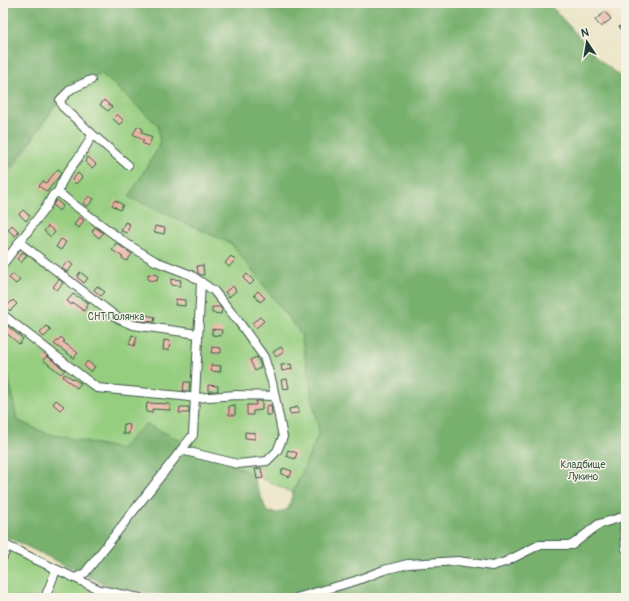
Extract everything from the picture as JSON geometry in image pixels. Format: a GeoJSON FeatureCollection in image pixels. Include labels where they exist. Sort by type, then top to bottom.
{"type":"FeatureCollection","features":[{"type":"Feature","properties":{"kind":"street"},"geometry":{"type":"LineString","coordinates":[[91,80],[71,89],[60,100],[62,106],[128,165]]}},
{"type":"Feature","properties":{"kind":"street"},"geometry":{"type":"LineString","coordinates":[[3,264],[46,207],[53,194],[58,192],[70,169],[89,143],[92,134]]}},
{"type":"Feature","properties":{"kind":"street"},"geometry":{"type":"LineString","coordinates":[[58,192],[127,244],[155,261],[191,275],[214,291],[239,322],[264,357],[283,437],[278,451],[267,461],[238,464],[181,450]]}},
{"type":"Feature","properties":{"kind":"street"},"geometry":{"type":"LineString","coordinates":[[19,242],[119,319],[133,325],[198,334]]}},
{"type":"Feature","properties":{"kind":"street"},"geometry":{"type":"LineString","coordinates":[[75,578],[85,573],[193,435],[201,282]]}},
{"type":"Feature","properties":{"kind":"street"},"geometry":{"type":"LineString","coordinates":[[3,315],[97,388],[196,398],[274,396]]}},
{"type":"Feature","properties":{"kind":"street"},"geometry":{"type":"LineString","coordinates":[[296,598],[355,581],[384,570],[408,564],[458,561],[492,566],[505,562],[539,545],[572,545],[599,524],[626,516]]}},
{"type":"Feature","properties":{"kind":"street"},"geometry":{"type":"LineString","coordinates":[[626,525],[624,528],[626,549]]}},
{"type":"Feature","properties":{"kind":"street"},"geometry":{"type":"LineString","coordinates":[[3,557],[5,545],[100,590],[140,598]]}},
{"type":"Feature","properties":{"kind":"street"},"geometry":{"type":"LineString","coordinates":[[45,598],[56,570]]}},
{"type":"Feature","properties":{"kind":"street"},"geometry":{"type":"LineString","coordinates":[[100,590],[106,598]]}},
{"type":"Feature","properties":{"kind":"green space","name":"Кладбище Лукино"},"geometry":{"type":"Polygon","coordinates":[[[3,3],[549,4],[602,62],[626,81],[626,598],[190,598],[113,588],[3,535],[3,369],[8,373],[17,420],[45,433],[120,449],[146,424],[252,474],[267,512],[278,513],[288,509],[293,493],[319,433],[301,334],[232,244],[129,197],[160,145],[158,125],[102,74],[72,81],[3,180],[3,3]]]}},
{"type":"Feature","properties":{"kind":"green space","name":"СНТ Полянка"},"geometry":{"type":"Polygon","coordinates":[[[102,74],[158,125],[160,145],[129,197],[232,244],[301,334],[319,433],[293,493],[146,425],[120,449],[45,433],[16,420],[8,373],[3,369],[3,184],[72,80],[102,74]]]}},
{"type":"Feature","properties":{"kind":"green space"},"geometry":{"type":"Polygon","coordinates":[[[3,544],[102,595],[138,598],[3,598],[3,544]]]}},
{"type":"Feature","properties":{"kind":"building"},"geometry":{"type":"Polygon","coordinates":[[[605,12],[611,19],[601,27],[595,20],[605,12]]]}},
{"type":"Feature","properties":{"kind":"building"},"geometry":{"type":"Polygon","coordinates":[[[626,21],[626,35],[619,27],[626,21]]]}},
{"type":"Feature","properties":{"kind":"building"},"geometry":{"type":"Polygon","coordinates":[[[104,100],[112,107],[108,111],[100,105],[104,100]]]}},
{"type":"Feature","properties":{"kind":"building"},"geometry":{"type":"Polygon","coordinates":[[[117,114],[124,121],[120,125],[113,119],[117,114]]]}},
{"type":"Feature","properties":{"kind":"building"},"geometry":{"type":"Polygon","coordinates":[[[138,126],[143,129],[141,132],[152,138],[148,146],[142,143],[144,141],[133,134],[138,126]]]}},
{"type":"Feature","properties":{"kind":"building"},"geometry":{"type":"Polygon","coordinates":[[[88,157],[96,164],[92,168],[85,162],[88,157]]]}},
{"type":"Feature","properties":{"kind":"building"},"geometry":{"type":"Polygon","coordinates":[[[58,169],[62,172],[47,192],[39,186],[43,181],[46,183],[58,169]]]}},
{"type":"Feature","properties":{"kind":"building"},"geometry":{"type":"Polygon","coordinates":[[[78,173],[82,177],[76,184],[72,180],[78,173]]]}},
{"type":"Feature","properties":{"kind":"building"},"geometry":{"type":"Polygon","coordinates":[[[89,196],[94,199],[87,207],[83,203],[89,196]]]}},
{"type":"Feature","properties":{"kind":"building"},"geometry":{"type":"Polygon","coordinates":[[[56,200],[63,206],[59,211],[53,205],[56,200]]]}},
{"type":"Feature","properties":{"kind":"building"},"geometry":{"type":"Polygon","coordinates":[[[115,200],[123,205],[120,210],[112,205],[115,200]]]}},
{"type":"Feature","properties":{"kind":"building"},"geometry":{"type":"Polygon","coordinates":[[[23,210],[30,216],[26,221],[19,214],[23,210]]]}},
{"type":"Feature","properties":{"kind":"building"},"geometry":{"type":"Polygon","coordinates":[[[79,217],[84,220],[79,228],[74,225],[79,217]]]}},
{"type":"Feature","properties":{"kind":"building"},"geometry":{"type":"Polygon","coordinates":[[[125,222],[130,224],[127,233],[121,231],[125,222]]]}},
{"type":"Feature","properties":{"kind":"building"},"geometry":{"type":"Polygon","coordinates":[[[12,225],[19,232],[15,236],[8,230],[12,225]]]}},
{"type":"Feature","properties":{"kind":"building"},"geometry":{"type":"Polygon","coordinates":[[[48,226],[55,232],[51,237],[44,231],[48,226]]]}},
{"type":"Feature","properties":{"kind":"building"},"geometry":{"type":"Polygon","coordinates":[[[155,226],[165,228],[164,234],[154,232],[155,226]]]}},
{"type":"Feature","properties":{"kind":"building"},"geometry":{"type":"Polygon","coordinates":[[[95,227],[103,233],[99,238],[92,232],[95,227]]]}},
{"type":"Feature","properties":{"kind":"building"},"geometry":{"type":"Polygon","coordinates":[[[61,239],[66,242],[61,250],[56,247],[61,239]]]}},
{"type":"Feature","properties":{"kind":"building"},"geometry":{"type":"Polygon","coordinates":[[[116,243],[132,254],[127,261],[112,250],[116,243]]]}},
{"type":"Feature","properties":{"kind":"building"},"geometry":{"type":"Polygon","coordinates":[[[23,252],[27,255],[21,263],[17,259],[23,252]]]}},
{"type":"Feature","properties":{"kind":"building"},"geometry":{"type":"Polygon","coordinates":[[[231,256],[235,260],[229,267],[225,263],[231,256]]]}},
{"type":"Feature","properties":{"kind":"building"},"geometry":{"type":"Polygon","coordinates":[[[68,261],[73,265],[67,272],[62,268],[68,261]]]}},
{"type":"Feature","properties":{"kind":"building"},"geometry":{"type":"Polygon","coordinates":[[[203,265],[204,275],[201,275],[198,273],[197,266],[203,265]]]}},
{"type":"Feature","properties":{"kind":"building"},"geometry":{"type":"Polygon","coordinates":[[[80,272],[88,278],[84,283],[77,277],[80,272]]]}},
{"type":"Feature","properties":{"kind":"building"},"geometry":{"type":"Polygon","coordinates":[[[13,274],[20,280],[16,284],[9,278],[13,274]]]}},
{"type":"Feature","properties":{"kind":"building"},"geometry":{"type":"Polygon","coordinates":[[[148,274],[158,275],[157,281],[148,280],[148,274]]]}},
{"type":"Feature","properties":{"kind":"building"},"geometry":{"type":"Polygon","coordinates":[[[247,274],[254,281],[250,285],[243,278],[247,274]]]}},
{"type":"Feature","properties":{"kind":"building"},"geometry":{"type":"Polygon","coordinates":[[[59,279],[63,283],[57,290],[53,287],[59,279]]]}},
{"type":"Feature","properties":{"kind":"building"},"geometry":{"type":"Polygon","coordinates":[[[171,279],[181,280],[180,286],[171,285],[171,279]]]}},
{"type":"Feature","properties":{"kind":"building"},"geometry":{"type":"Polygon","coordinates":[[[97,286],[105,292],[101,296],[94,290],[97,286]]]}},
{"type":"Feature","properties":{"kind":"building"},"geometry":{"type":"Polygon","coordinates":[[[233,286],[236,291],[229,297],[225,292],[233,286]]]}},
{"type":"Feature","properties":{"kind":"building"},"geometry":{"type":"Polygon","coordinates":[[[258,291],[265,298],[260,302],[254,295],[258,291]]]}},
{"type":"Feature","properties":{"kind":"building"},"geometry":{"type":"Polygon","coordinates":[[[73,294],[89,303],[84,311],[73,303],[72,305],[67,301],[73,294]]]}},
{"type":"Feature","properties":{"kind":"building"},"geometry":{"type":"Polygon","coordinates":[[[176,299],[185,300],[185,306],[175,305],[176,299]]]}},
{"type":"Feature","properties":{"kind":"building"},"geometry":{"type":"Polygon","coordinates":[[[13,300],[17,304],[10,311],[6,307],[13,300]]]}},
{"type":"Feature","properties":{"kind":"building"},"geometry":{"type":"Polygon","coordinates":[[[212,307],[220,307],[222,309],[221,314],[212,313],[212,307]]]}},
{"type":"Feature","properties":{"kind":"building"},"geometry":{"type":"Polygon","coordinates":[[[136,313],[155,317],[154,322],[134,320],[136,313]]]}},
{"type":"Feature","properties":{"kind":"building"},"geometry":{"type":"Polygon","coordinates":[[[260,317],[264,321],[256,328],[252,323],[260,317]]]}},
{"type":"Feature","properties":{"kind":"building"},"geometry":{"type":"Polygon","coordinates":[[[3,322],[23,339],[19,344],[3,330],[3,322]]]}},
{"type":"Feature","properties":{"kind":"building"},"geometry":{"type":"Polygon","coordinates":[[[47,326],[51,330],[44,337],[40,333],[47,326]]]}},
{"type":"Feature","properties":{"kind":"building"},"geometry":{"type":"Polygon","coordinates":[[[212,329],[222,330],[221,336],[212,335],[212,329]]]}},
{"type":"Feature","properties":{"kind":"building"},"geometry":{"type":"Polygon","coordinates":[[[132,335],[137,337],[134,346],[129,344],[132,335]]]}},
{"type":"Feature","properties":{"kind":"building"},"geometry":{"type":"Polygon","coordinates":[[[61,337],[65,341],[63,342],[78,353],[74,358],[54,344],[61,337]]]}},
{"type":"Feature","properties":{"kind":"building"},"geometry":{"type":"Polygon","coordinates":[[[164,340],[170,341],[169,350],[163,350],[164,340]]]}},
{"type":"Feature","properties":{"kind":"building"},"geometry":{"type":"Polygon","coordinates":[[[212,347],[221,348],[221,353],[211,353],[212,347]]]}},
{"type":"Feature","properties":{"kind":"building"},"geometry":{"type":"Polygon","coordinates":[[[281,347],[284,352],[276,357],[273,352],[281,347]]]}},
{"type":"Feature","properties":{"kind":"building"},"geometry":{"type":"Polygon","coordinates":[[[47,356],[65,370],[61,374],[43,360],[47,356]]]}},
{"type":"Feature","properties":{"kind":"building"},"geometry":{"type":"Polygon","coordinates":[[[257,357],[261,367],[255,371],[250,360],[257,357]]]}},
{"type":"Feature","properties":{"kind":"building"},"geometry":{"type":"Polygon","coordinates":[[[87,361],[95,367],[91,372],[84,366],[87,361]]]}},
{"type":"Feature","properties":{"kind":"building"},"geometry":{"type":"Polygon","coordinates":[[[291,364],[292,369],[282,371],[281,365],[291,364]]]}},
{"type":"Feature","properties":{"kind":"building"},"geometry":{"type":"Polygon","coordinates":[[[211,365],[221,366],[220,372],[211,371],[211,365]]]}},
{"type":"Feature","properties":{"kind":"building"},"geometry":{"type":"Polygon","coordinates":[[[64,374],[81,383],[77,388],[63,377],[64,374]]]}},
{"type":"Feature","properties":{"kind":"building"},"geometry":{"type":"Polygon","coordinates":[[[287,379],[289,388],[283,389],[281,380],[287,379]]]}},
{"type":"Feature","properties":{"kind":"building"},"geometry":{"type":"Polygon","coordinates":[[[184,382],[190,382],[189,391],[183,391],[184,382]]]}},
{"type":"Feature","properties":{"kind":"building"},"geometry":{"type":"Polygon","coordinates":[[[208,385],[218,386],[218,391],[208,391],[208,385]]]}},
{"type":"Feature","properties":{"kind":"building"},"geometry":{"type":"Polygon","coordinates":[[[56,400],[64,406],[60,410],[53,404],[56,400]]]}},
{"type":"Feature","properties":{"kind":"building"},"geometry":{"type":"Polygon","coordinates":[[[256,401],[262,401],[262,410],[253,411],[253,415],[247,415],[247,405],[256,405],[256,401]]]}},
{"type":"Feature","properties":{"kind":"building"},"geometry":{"type":"Polygon","coordinates":[[[147,403],[170,404],[170,410],[152,409],[152,413],[146,412],[147,403]]]}},
{"type":"Feature","properties":{"kind":"building"},"geometry":{"type":"Polygon","coordinates":[[[235,405],[235,415],[229,415],[229,406],[235,405]]]}},
{"type":"Feature","properties":{"kind":"building"},"geometry":{"type":"Polygon","coordinates":[[[271,405],[272,415],[266,415],[266,406],[271,405]]]}},
{"type":"Feature","properties":{"kind":"building"},"geometry":{"type":"Polygon","coordinates":[[[180,407],[189,407],[189,413],[179,413],[180,407]]]}},
{"type":"Feature","properties":{"kind":"building"},"geometry":{"type":"Polygon","coordinates":[[[298,407],[299,413],[290,414],[289,409],[298,407]]]}},
{"type":"Feature","properties":{"kind":"building"},"geometry":{"type":"Polygon","coordinates":[[[124,424],[130,425],[129,434],[123,434],[124,424]]]}},
{"type":"Feature","properties":{"kind":"building"},"geometry":{"type":"Polygon","coordinates":[[[245,432],[255,433],[255,439],[245,438],[245,432]]]}},
{"type":"Feature","properties":{"kind":"building"},"geometry":{"type":"Polygon","coordinates":[[[288,450],[297,453],[295,459],[286,456],[288,450]]]}},
{"type":"Feature","properties":{"kind":"building"},"geometry":{"type":"Polygon","coordinates":[[[261,468],[263,478],[257,479],[255,469],[261,468]]]}},
{"type":"Feature","properties":{"kind":"building"},"geometry":{"type":"Polygon","coordinates":[[[283,468],[292,471],[290,477],[281,474],[283,468]]]}}]}
